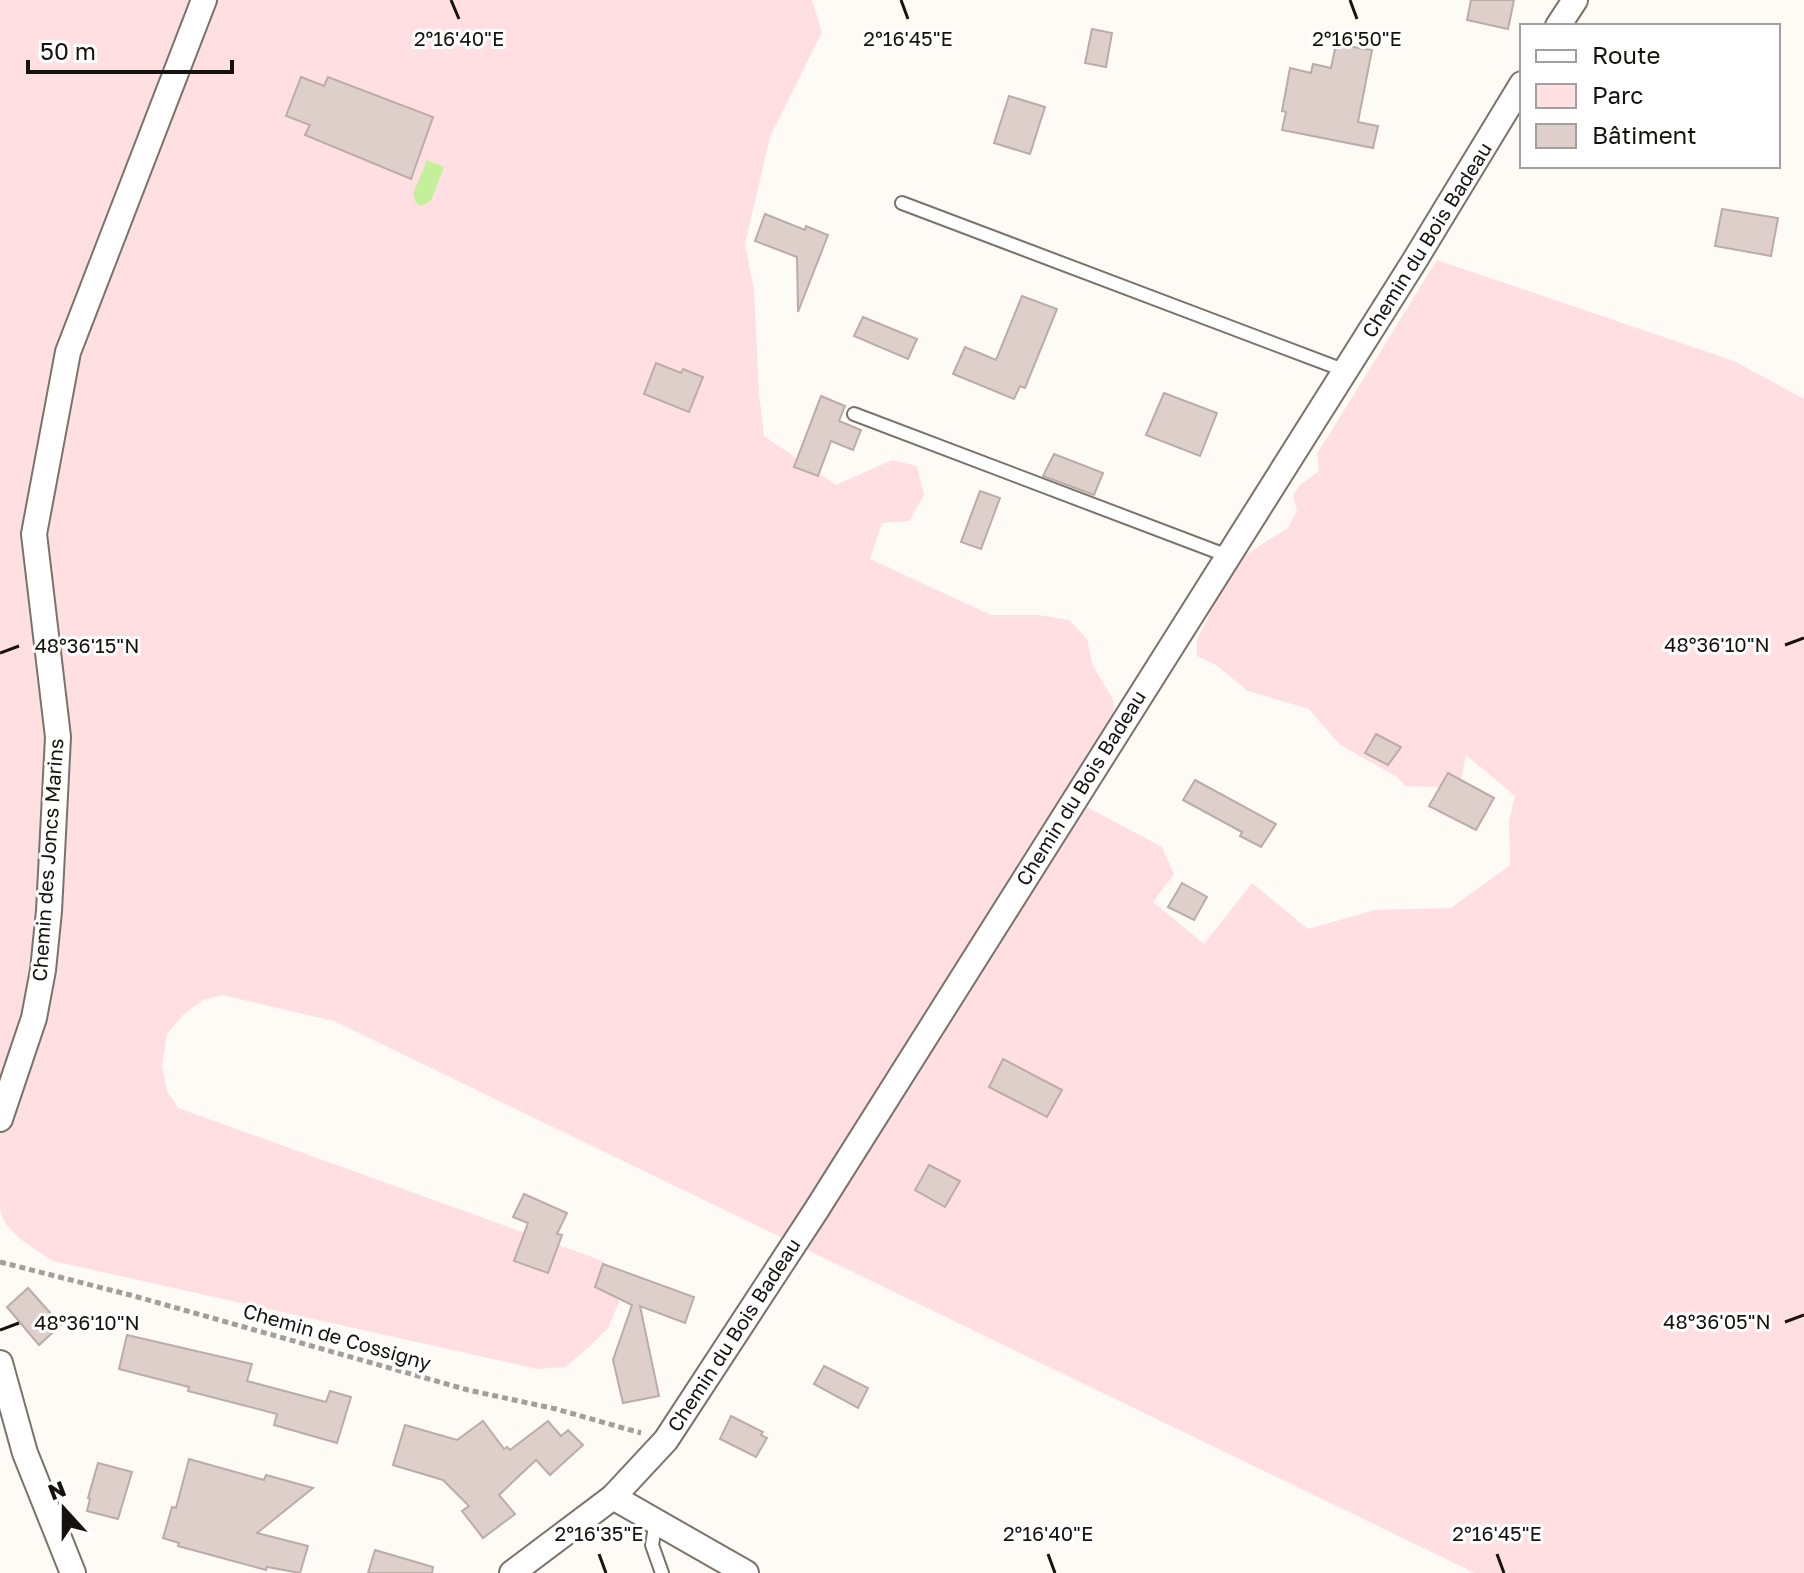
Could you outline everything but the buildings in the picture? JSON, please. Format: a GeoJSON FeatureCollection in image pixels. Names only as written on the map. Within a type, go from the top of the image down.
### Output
{"type":"FeatureCollection","features":[{"type":"Feature","properties":{"kind":"street","name":"Chemin des Joncs Marins"},"geometry":{"type":"LineString","coordinates":[[0,1119],[34,1018],[49,911],[58,737],[34,534],[68,352],[204,0]]}},
{"type":"Feature","properties":{"kind":"street"},"geometry":{"type":"LineString","coordinates":[[1559,24],[1575,0]]}},
{"type":"Feature","properties":{"kind":"street","name":"Chemin du Bois Badeau"},"geometry":{"type":"LineString","coordinates":[[621,1490],[666,1440],[817,1209],[1346,371],[1520,87]]}},
{"type":"Feature","properties":{"kind":"street"},"geometry":{"type":"LineString","coordinates":[[0,1363],[25,1453],[73,1573]]}},
{"type":"Feature","properties":{"kind":"street"},"geometry":{"type":"LineString","coordinates":[[512,1573],[621,1490],[656,1521],[746,1573]]}},
{"type":"Feature","properties":{"kind":"lane"},"geometry":{"type":"LineString","coordinates":[[902,203],[1346,371]]}},
{"type":"Feature","properties":{"kind":"lane"},"geometry":{"type":"LineString","coordinates":[[854,414],[1228,556]]}},
{"type":"Feature","properties":{"kind":"lane"},"geometry":{"type":"LineString","coordinates":[[656,1521],[652,1545],[662,1573]]}},
{"type":"Feature","properties":{"kind":"path","name":"Chemin de Cossigny"},"geometry":{"type":"LineString","coordinates":[[0,1262],[134,1296],[468,1390],[556,1409],[666,1440]]}},
{"type":"Feature","properties":{"kind":"green space"},"geometry":{"type":"Polygon","coordinates":[[[0,0],[812,0],[822,32],[770,137],[745,244],[754,291],[764,436],[836,485],[892,460],[917,466],[924,495],[909,521],[882,523],[870,559],[991,615],[1038,615],[1069,620],[1087,639],[1092,664],[1114,701],[1111,741],[1068,797],[1162,847],[1174,874],[1153,902],[1204,944],[1252,883],[1308,929],[1375,910],[1451,908],[1510,865],[1509,821],[1515,796],[1466,755],[1461,780],[1443,787],[1405,786],[1397,777],[1339,744],[1309,709],[1248,691],[1216,665],[1197,656],[1197,640],[1234,562],[1288,528],[1297,510],[1293,495],[1300,485],[1319,471],[1317,454],[1437,260],[1734,361],[1804,399],[1804,1573],[1475,1573],[334,1021],[222,995],[203,1000],[183,1015],[167,1034],[162,1066],[167,1091],[178,1108],[603,1261],[619,1302],[608,1328],[565,1367],[538,1369],[53,1261],[21,1239],[7,1225],[0,1209],[0,0]]]}},
{"type":"Feature","properties":{"kind":"shaded area"},"geometry":{"type":"Polygon","coordinates":[[[427,160],[444,167],[431,201],[421,206],[416,203],[413,194],[427,160]]]}}]}
